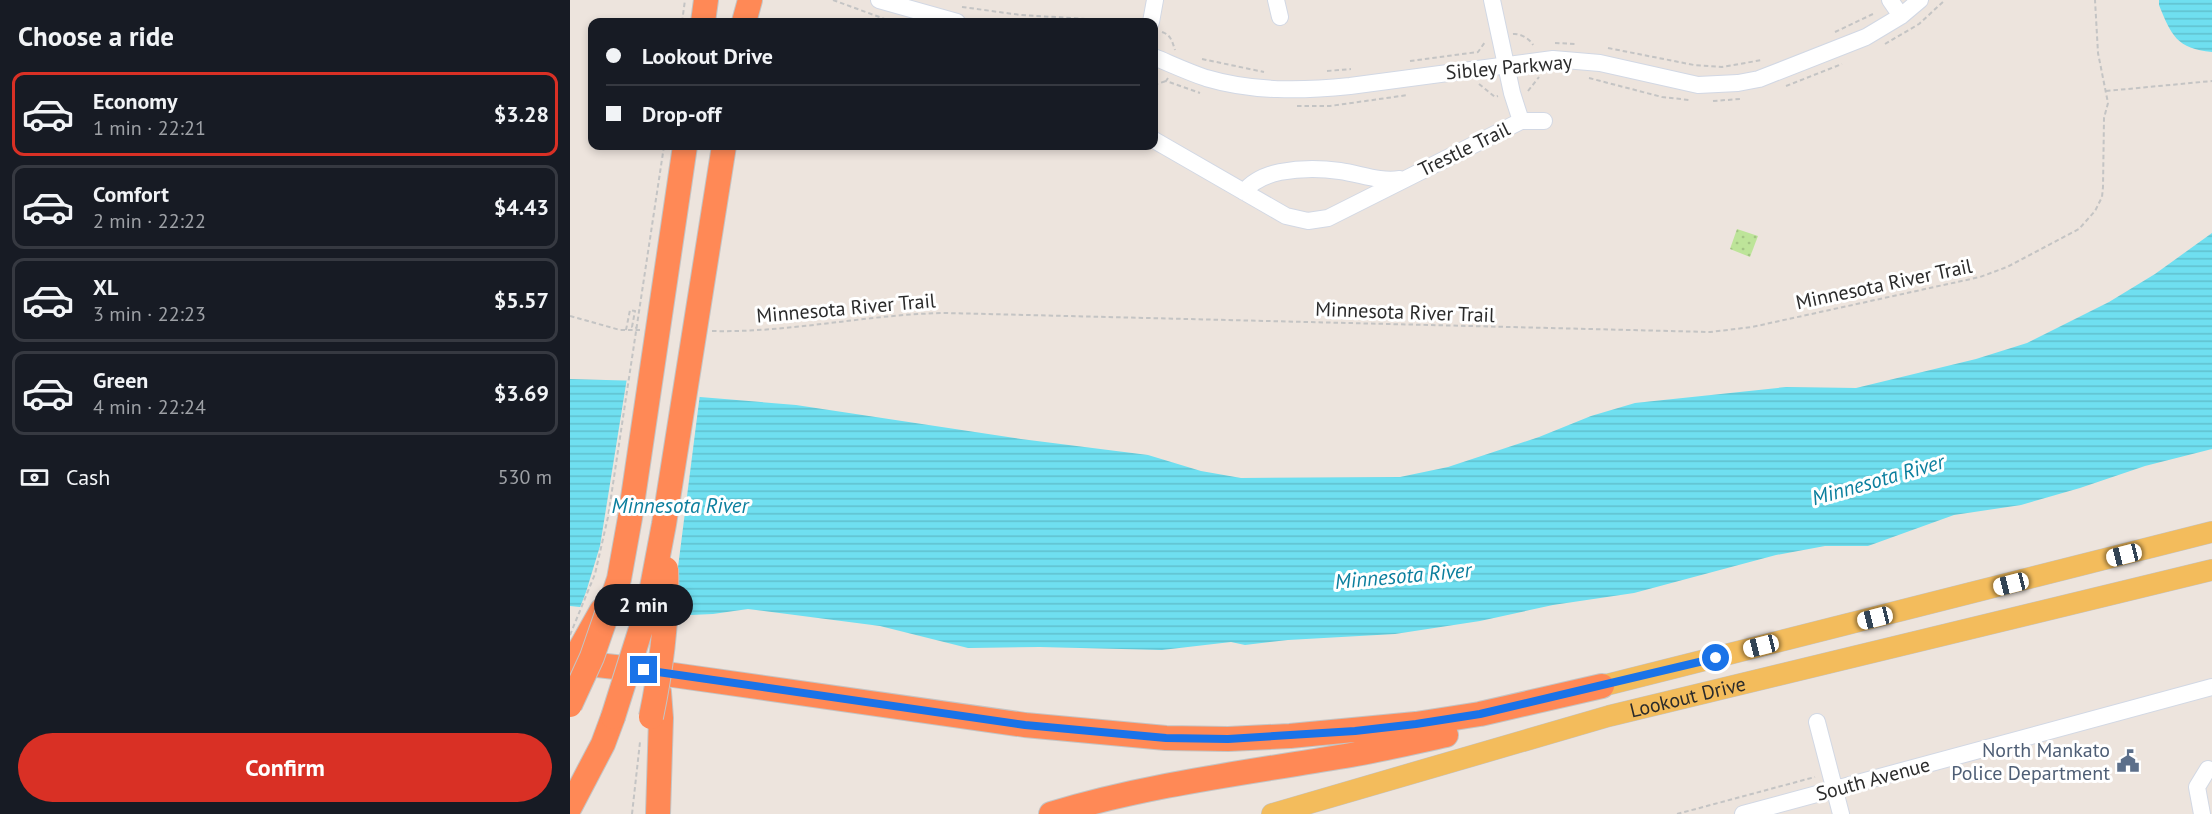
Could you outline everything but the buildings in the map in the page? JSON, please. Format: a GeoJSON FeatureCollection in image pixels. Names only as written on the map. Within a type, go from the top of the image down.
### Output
{"type":"FeatureCollection","features":[{"type":"Feature","properties":{"kind":"highway"},"geometry":{"type":"LineString","coordinates":[[704,18],[706,0]]}},
{"type":"Feature","properties":{"kind":"highway"},"geometry":{"type":"LineString","coordinates":[[743,18],[745,0]]}},
{"type":"Feature","properties":{"kind":"highway"},"geometry":{"type":"LineString","coordinates":[[744,18],[750,0]]}},
{"type":"Feature","properties":{"kind":"highway"},"geometry":{"type":"LineString","coordinates":[[570,705],[592,657],[619,579],[684,150]]}},
{"type":"Feature","properties":{"kind":"highway"},"geometry":{"type":"LineString","coordinates":[[570,807],[603,744],[649,603],[664,524],[723,150]]}},
{"type":"Feature","properties":{"kind":"highway"},"geometry":{"type":"LineString","coordinates":[[641,814],[656,718],[667,593],[664,524]]}},
{"type":"Feature","properties":{"kind":"highway"},"geometry":{"type":"LineString","coordinates":[[570,662],[580,649],[619,579]]}},
{"type":"Feature","properties":{"kind":"highway"},"geometry":{"type":"LineString","coordinates":[[570,662],[1025,725],[1166,738],[1228,739],[1290,736],[1416,724],[1480,714],[1602,686]]}},
{"type":"Feature","properties":{"kind":"highway"},"geometry":{"type":"LineString","coordinates":[[1051,814],[1161,786],[1354,754],[1487,726],[1602,686]]}},
{"type":"Feature","properties":{"kind":"highway"},"geometry":{"type":"LineString","coordinates":[[656,718],[658,814]]}},
{"type":"Feature","properties":{"kind":"main road","name":"Lookout Drive"},"geometry":{"type":"LineString","coordinates":[[1602,686],[2212,532]]}},
{"type":"Feature","properties":{"kind":"main road","name":"Lookout Drive"},"geometry":{"type":"LineString","coordinates":[[1272,814],[1609,716],[2212,571]]}},
{"type":"Feature","properties":{"kind":"street"},"geometry":{"type":"LineString","coordinates":[[879,0],[957,15]]}},
{"type":"Feature","properties":{"kind":"street"},"geometry":{"type":"LineString","coordinates":[[1152,18],[1155,0]]}},
{"type":"Feature","properties":{"kind":"street"},"geometry":{"type":"LineString","coordinates":[[1492,0],[1512,93],[1521,121],[1544,121]]}},
{"type":"Feature","properties":{"kind":"street"},"geometry":{"type":"LineString","coordinates":[[1890,0],[1901,16]]}},
{"type":"Feature","properties":{"kind":"street","name":"Sibley Parkway"},"geometry":{"type":"LineString","coordinates":[[1158,59],[1206,78],[1263,89],[1321,89],[1552,59],[1578,59],[1698,84],[1738,83],[1759,79],[1866,37],[1901,16],[1920,0]]}},
{"type":"Feature","properties":{"kind":"street","name":"Trestle Trail"},"geometry":{"type":"LineString","coordinates":[[1158,142],[1286,216],[1308,221],[1328,218],[1521,121]]}},
{"type":"Feature","properties":{"kind":"street","name":"Trestle Trail"},"geometry":{"type":"LineString","coordinates":[[1244,192],[1251,183],[1273,174],[1305,167],[1341,171],[1384,181],[1407,178]]}},
{"type":"Feature","properties":{"kind":"street","name":"South Avenue"},"geometry":{"type":"LineString","coordinates":[[1743,814],[2212,687]]}},
{"type":"Feature","properties":{"kind":"street"},"geometry":{"type":"LineString","coordinates":[[1818,722],[1840,814]]}},
{"type":"Feature","properties":{"kind":"street"},"geometry":{"type":"LineString","coordinates":[[2202,814],[2197,787],[2208,769]]}},
{"type":"Feature","properties":{"kind":"path"},"geometry":{"type":"LineString","coordinates":[[682,18],[685,0]]}},
{"type":"Feature","properties":{"kind":"path"},"geometry":{"type":"LineString","coordinates":[[833,0],[882,18]]}},
{"type":"Feature","properties":{"kind":"path","name":"Minnesota River Trail"},"geometry":{"type":"LineString","coordinates":[[707,331],[796,328],[908,314],[946,313],[1710,332],[1733,330],[1980,277],[2007,267],[2079,229],[2089,220],[2102,197],[2104,118],[2108,103],[2098,53],[2095,0]]}},
{"type":"Feature","properties":{"kind":"path"},"geometry":{"type":"LineString","coordinates":[[957,15],[1071,18]]}},
{"type":"Feature","properties":{"kind":"path"},"geometry":{"type":"LineString","coordinates":[[1158,84],[1166,81]]}},
{"type":"Feature","properties":{"kind":"path"},"geometry":{"type":"LineString","coordinates":[[2106,91],[2212,81]]}},
{"type":"Feature","properties":{"kind":"path"},"geometry":{"type":"LineString","coordinates":[[570,635],[595,574],[605,529],[663,150]]}},
{"type":"Feature","properties":{"kind":"path"},"geometry":{"type":"LineString","coordinates":[[626,330],[630,310],[634,311],[632,327],[637,328]]}},
{"type":"Feature","properties":{"kind":"path"},"geometry":{"type":"LineString","coordinates":[[570,316],[620,330],[650,330]]}},
{"type":"Feature","properties":{"kind":"green space"},"geometry":{"type":"Polygon","coordinates":[[[1737,229],[1758,236],[1750,257],[1730,249],[1737,229]]]}},
{"type":"Feature","properties":{"kind":"water"},"geometry":{"type":"Polygon","coordinates":[[[2159,0],[2212,0],[2212,52],[2191,48],[2177,39],[2167,25],[2159,0]]]}},
{"type":"Feature","properties":{"kind":"water","name":"Minnesota River"},"geometry":{"type":"Polygon","coordinates":[[[2212,233],[2212,449],[2145,466],[2021,505],[1954,515],[1868,546],[1825,546],[1776,555],[1634,593],[1553,605],[1480,621],[1395,634],[1288,640],[1245,645],[1231,642],[1162,650],[968,648],[880,626],[748,609],[713,614],[669,616],[570,606],[570,379],[642,381],[700,397],[796,405],[1021,439],[1148,455],[1201,471],[1241,478],[1400,477],[1448,467],[1539,437],[1591,416],[1635,403],[1786,387],[1856,388],[1976,359],[2027,343],[2109,302],[2155,274],[2212,233]]]}},
{"type":"Feature","properties":{"kind":"pier"},"geometry":{"type":"Polygon","coordinates":[[[627,378],[643,379],[700,394],[676,583],[669,619],[579,610],[600,546],[627,378]]]}},
{"type":"Feature","properties":{"kind":"place","name":"North Mankato Police Department"},"geometry":{"type":"Point","coordinates":[2128,761]}},
{"type":"Feature","properties":{"kind":"route"},"geometry":{"type":"LineString","coordinates":[[644,670],[1025,725],[1104,734],[1228,739],[1355,731],[1480,714],[1716,658]]}}]}
